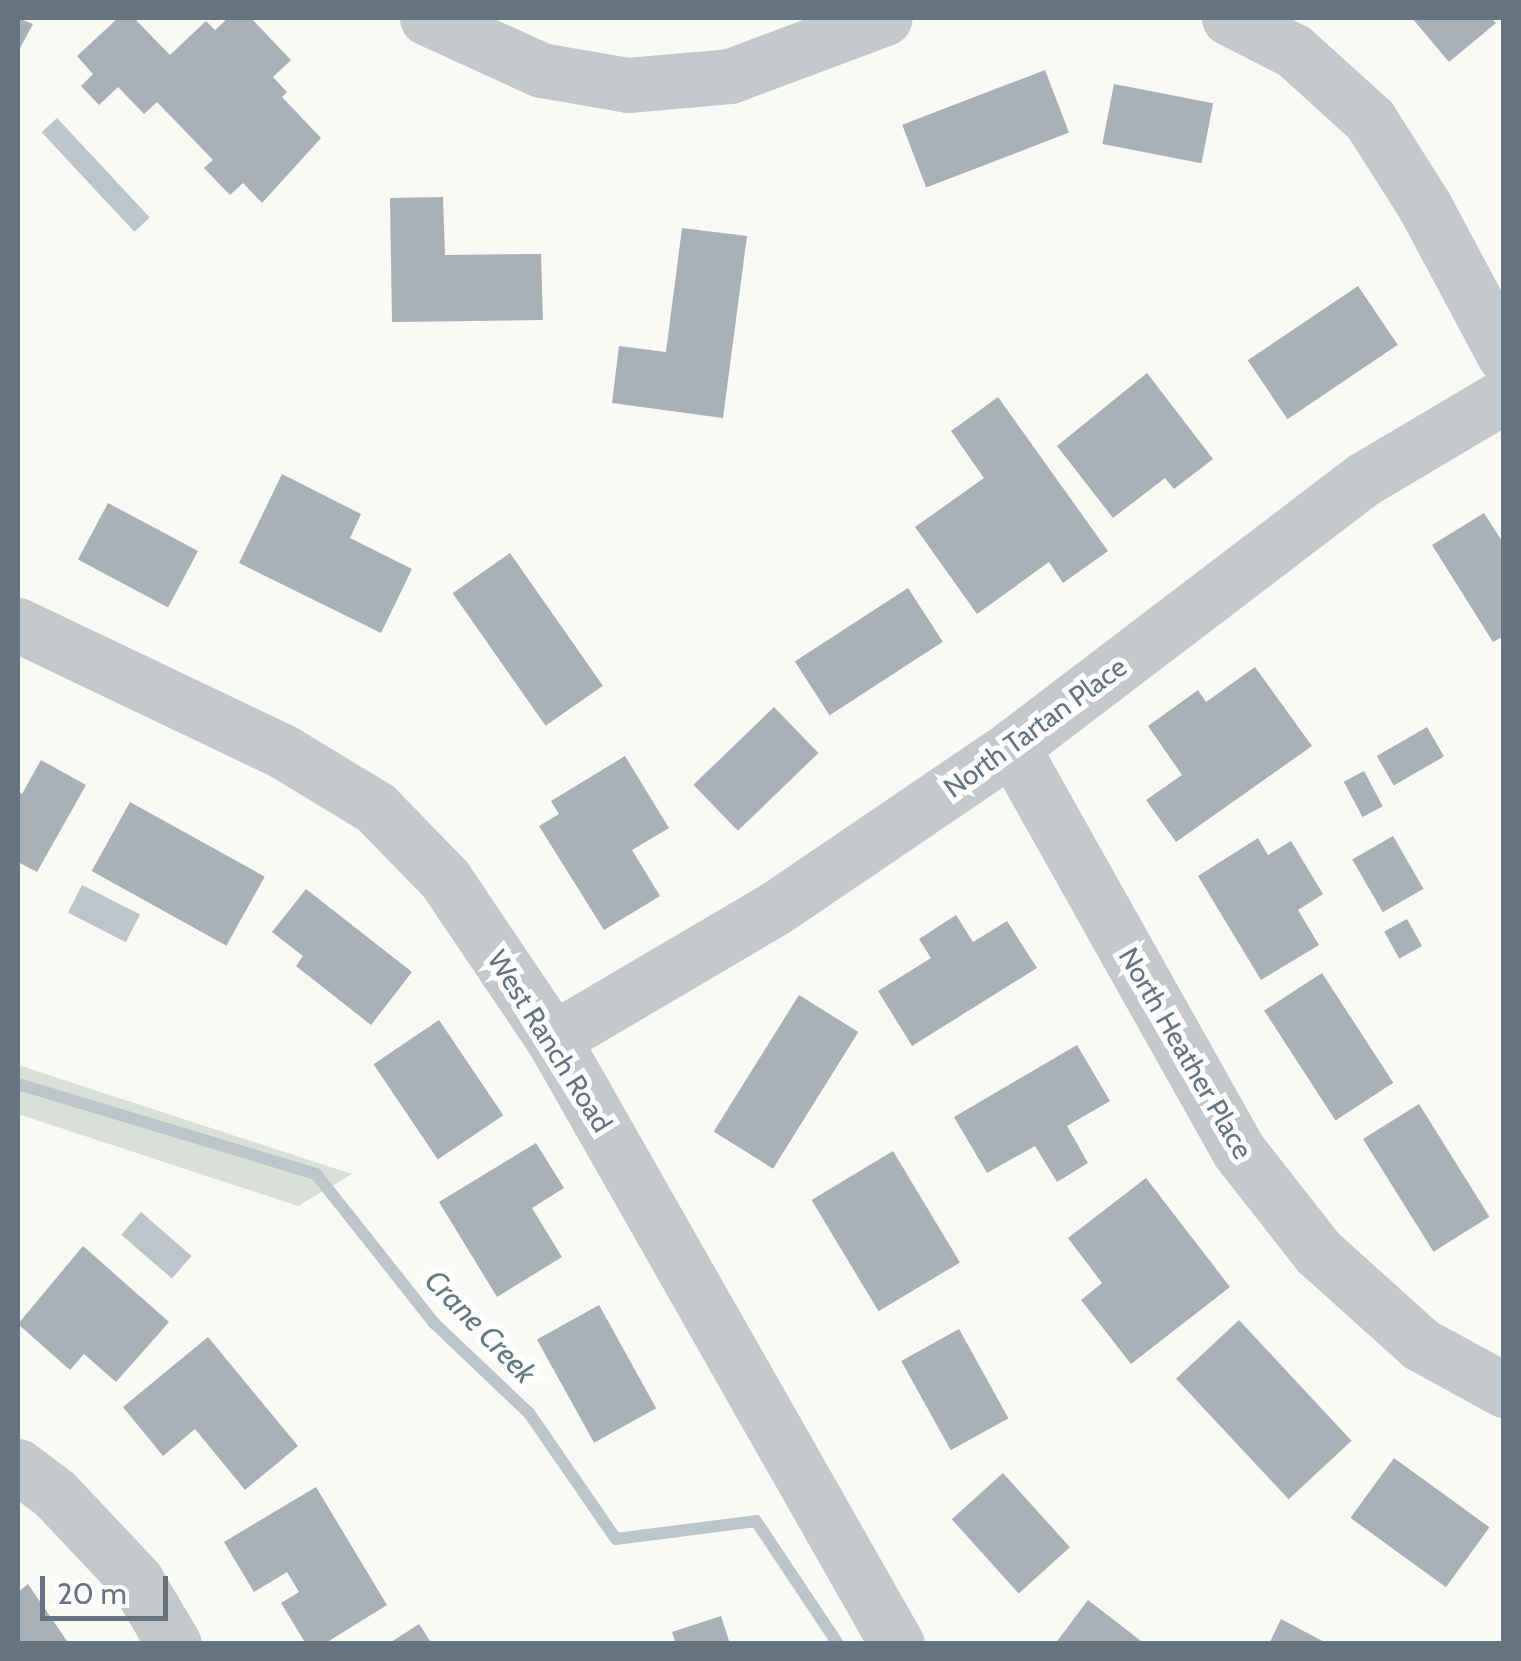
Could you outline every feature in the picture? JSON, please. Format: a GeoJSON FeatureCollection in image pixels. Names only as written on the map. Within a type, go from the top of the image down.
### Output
{"type":"FeatureCollection","features":[{"type":"Feature","properties":{"kind":"street"},"geometry":{"type":"LineString","coordinates":[[428,18],[540,70],[628,85],[730,76],[885,18]]}},
{"type":"Feature","properties":{"kind":"street"},"geometry":{"type":"LineString","coordinates":[[1228,18],[1294,51],[1370,120],[1424,206],[1504,355]]}},
{"type":"Feature","properties":{"kind":"street","name":"North Tartan Place"},"geometry":{"type":"LineString","coordinates":[[553,1039],[774,909],[1012,747],[1364,479],[1504,396]]}},
{"type":"Feature","properties":{"kind":"street","name":"West Ranch Road"},"geometry":{"type":"LineString","coordinates":[[18,625],[284,752],[376,808],[445,879],[553,1039],[897,1644]]}},
{"type":"Feature","properties":{"kind":"street","name":"North Heather Place"},"geometry":{"type":"LineString","coordinates":[[1012,747],[1250,1164],[1318,1252],[1420,1344],[1504,1390]]}},
{"type":"Feature","properties":{"kind":"street"},"geometry":{"type":"LineString","coordinates":[[18,1466],[55,1494],[136,1580],[174,1644]]}},
{"type":"Feature","properties":{"kind":"shaded area"},"geometry":{"type":"Polygon","coordinates":[[[57,118],[150,217],[134,232],[42,132],[57,118]]]}},
{"type":"Feature","properties":{"kind":"shaded area"},"geometry":{"type":"Polygon","coordinates":[[[82,885],[140,915],[126,942],[68,913],[82,885]]]}},
{"type":"Feature","properties":{"kind":"shaded area"},"geometry":{"type":"Polygon","coordinates":[[[18,1065],[352,1174],[298,1206],[18,1114],[18,1065]]]}},
{"type":"Feature","properties":{"kind":"shaded area"},"geometry":{"type":"Polygon","coordinates":[[[141,1212],[192,1256],[172,1279],[121,1235],[141,1212]]]}},
{"type":"Feature","properties":{"kind":"building"},"geometry":{"type":"Polygon","coordinates":[[[18,18],[33,24],[18,52],[18,18]]]}},
{"type":"Feature","properties":{"kind":"building"},"geometry":{"type":"Polygon","coordinates":[[[118,18],[134,18],[170,55],[206,21],[215,30],[228,18],[251,18],[291,60],[273,77],[287,92],[282,97],[321,138],[262,203],[243,183],[230,195],[204,168],[213,160],[157,102],[144,114],[118,87],[99,105],[81,86],[93,74],[77,56],[118,18]]]}},
{"type":"Feature","properties":{"kind":"building"},"geometry":{"type":"Polygon","coordinates":[[[1412,18],[1491,18],[1496,23],[1449,62],[1412,18]]]}},
{"type":"Feature","properties":{"kind":"building"},"geometry":{"type":"Polygon","coordinates":[[[1045,70],[1069,133],[926,187],[902,125],[1045,70]]]}},
{"type":"Feature","properties":{"kind":"building"},"geometry":{"type":"Polygon","coordinates":[[[1114,84],[1213,103],[1202,163],[1102,144],[1114,84]]]}},
{"type":"Feature","properties":{"kind":"building"},"geometry":{"type":"Polygon","coordinates":[[[443,197],[445,255],[541,254],[543,320],[392,322],[390,198],[443,197]]]}},
{"type":"Feature","properties":{"kind":"building"},"geometry":{"type":"Polygon","coordinates":[[[682,228],[747,236],[723,418],[612,403],[619,346],[666,352],[682,228]]]}},
{"type":"Feature","properties":{"kind":"building"},"geometry":{"type":"Polygon","coordinates":[[[1358,286],[1398,345],[1287,419],[1248,360],[1358,286]]]}},
{"type":"Feature","properties":{"kind":"building"},"geometry":{"type":"Polygon","coordinates":[[[1147,373],[1213,459],[1174,489],[1165,478],[1113,518],[1057,446],[1147,373]]]}},
{"type":"Feature","properties":{"kind":"building"},"geometry":{"type":"Polygon","coordinates":[[[998,397],[1108,551],[1063,583],[1049,562],[977,614],[915,527],[984,478],[951,431],[998,397]]]}},
{"type":"Feature","properties":{"kind":"building"},"geometry":{"type":"Polygon","coordinates":[[[282,474],[361,514],[350,538],[412,569],[381,633],[239,563],[282,474]]]}},
{"type":"Feature","properties":{"kind":"building"},"geometry":{"type":"Polygon","coordinates":[[[108,503],[198,551],[168,607],[78,560],[108,503]]]}},
{"type":"Feature","properties":{"kind":"building"},"geometry":{"type":"Polygon","coordinates":[[[1484,513],[1504,544],[1504,636],[1493,642],[1432,545],[1484,513]]]}},
{"type":"Feature","properties":{"kind":"building"},"geometry":{"type":"Polygon","coordinates":[[[510,553],[603,686],[546,726],[453,593],[510,553]]]}},
{"type":"Feature","properties":{"kind":"building"},"geometry":{"type":"Polygon","coordinates":[[[908,588],[943,642],[830,715],[795,662],[908,588]]]}},
{"type":"Feature","properties":{"kind":"building"},"geometry":{"type":"Polygon","coordinates":[[[1255,667],[1312,746],[1176,842],[1146,800],[1182,775],[1148,726],[1198,690],[1206,702],[1255,667]]]}},
{"type":"Feature","properties":{"kind":"building"},"geometry":{"type":"Polygon","coordinates":[[[774,707],[818,753],[738,831],[693,785],[774,707]]]}},
{"type":"Feature","properties":{"kind":"building"},"geometry":{"type":"Polygon","coordinates":[[[1427,727],[1444,756],[1394,785],[1377,756],[1427,727]]]}},
{"type":"Feature","properties":{"kind":"building"},"geometry":{"type":"Polygon","coordinates":[[[625,756],[669,828],[632,850],[660,896],[604,930],[539,826],[559,814],[551,801],[625,756]]]}},
{"type":"Feature","properties":{"kind":"building"},"geometry":{"type":"Polygon","coordinates":[[[41,760],[86,785],[37,872],[18,862],[18,791],[22,794],[41,760]]]}},
{"type":"Feature","properties":{"kind":"building"},"geometry":{"type":"Polygon","coordinates":[[[1364,771],[1383,806],[1362,817],[1344,782],[1364,771]]]}},
{"type":"Feature","properties":{"kind":"building"},"geometry":{"type":"Polygon","coordinates":[[[130,802],[265,877],[226,946],[92,871],[130,802]]]}},
{"type":"Feature","properties":{"kind":"building"},"geometry":{"type":"Polygon","coordinates":[[[1393,836],[1424,889],[1383,912],[1352,860],[1393,836]]]}},
{"type":"Feature","properties":{"kind":"building"},"geometry":{"type":"Polygon","coordinates":[[[1258,838],[1268,855],[1291,841],[1323,894],[1298,910],[1319,945],[1261,980],[1198,876],[1258,838]]]}},
{"type":"Feature","properties":{"kind":"building"},"geometry":{"type":"Polygon","coordinates":[[[306,889],[412,972],[371,1025],[296,966],[303,956],[272,932],[306,889]]]}},
{"type":"Feature","properties":{"kind":"building"},"geometry":{"type":"Polygon","coordinates":[[[956,915],[973,942],[1007,921],[1037,968],[912,1046],[878,991],[931,958],[919,939],[956,915]]]}},
{"type":"Feature","properties":{"kind":"building"},"geometry":{"type":"Polygon","coordinates":[[[1407,919],[1422,946],[1399,959],[1384,932],[1407,919]]]}},
{"type":"Feature","properties":{"kind":"building"},"geometry":{"type":"Polygon","coordinates":[[[1322,973],[1393,1083],[1335,1120],[1264,1011],[1322,973]]]}},
{"type":"Feature","properties":{"kind":"building"},"geometry":{"type":"Polygon","coordinates":[[[799,995],[858,1032],[773,1169],[714,1132],[799,995]]]}},
{"type":"Feature","properties":{"kind":"building"},"geometry":{"type":"Polygon","coordinates":[[[439,1020],[503,1115],[438,1160],[374,1064],[439,1020]]]}},
{"type":"Feature","properties":{"kind":"building"},"geometry":{"type":"Polygon","coordinates":[[[1077,1045],[1110,1101],[1067,1126],[1088,1163],[1057,1182],[1035,1146],[987,1173],[954,1117],[1077,1045]]]}},
{"type":"Feature","properties":{"kind":"building"},"geometry":{"type":"Polygon","coordinates":[[[1419,1104],[1489,1217],[1434,1252],[1363,1139],[1419,1104]]]}},
{"type":"Feature","properties":{"kind":"building"},"geometry":{"type":"Polygon","coordinates":[[[536,1143],[564,1188],[532,1208],[562,1257],[497,1297],[439,1202],[536,1143]]]}},
{"type":"Feature","properties":{"kind":"building"},"geometry":{"type":"Polygon","coordinates":[[[893,1151],[960,1262],[879,1311],[812,1200],[893,1151]]]}},
{"type":"Feature","properties":{"kind":"building"},"geometry":{"type":"Polygon","coordinates":[[[1146,1178],[1230,1287],[1131,1364],[1081,1300],[1102,1283],[1068,1238],[1146,1178]]]}},
{"type":"Feature","properties":{"kind":"building"},"geometry":{"type":"Polygon","coordinates":[[[83,1246],[169,1322],[116,1382],[84,1354],[70,1370],[18,1324],[83,1246]]]}},
{"type":"Feature","properties":{"kind":"building"},"geometry":{"type":"Polygon","coordinates":[[[599,1305],[656,1408],[594,1443],[537,1339],[599,1305]]]}},
{"type":"Feature","properties":{"kind":"building"},"geometry":{"type":"Polygon","coordinates":[[[1239,1320],[1352,1441],[1289,1499],[1176,1379],[1239,1320]]]}},
{"type":"Feature","properties":{"kind":"building"},"geometry":{"type":"Polygon","coordinates":[[[959,1329],[1008,1418],[951,1450],[901,1361],[959,1329]]]}},
{"type":"Feature","properties":{"kind":"building"},"geometry":{"type":"Polygon","coordinates":[[[208,1337],[298,1446],[245,1490],[195,1429],[163,1456],[123,1407],[208,1337]]]}},
{"type":"Feature","properties":{"kind":"building"},"geometry":{"type":"Polygon","coordinates":[[[1394,1458],[1489,1527],[1446,1587],[1351,1518],[1394,1458]]]}},
{"type":"Feature","properties":{"kind":"building"},"geometry":{"type":"Polygon","coordinates":[[[1003,1473],[1070,1547],[1019,1593],[952,1519],[1003,1473]]]}},
{"type":"Feature","properties":{"kind":"building"},"geometry":{"type":"Polygon","coordinates":[[[316,1487],[387,1605],[324,1644],[306,1644],[281,1603],[299,1592],[287,1572],[254,1592],[224,1542],[316,1487]]]}},
{"type":"Feature","properties":{"kind":"building"},"geometry":{"type":"Polygon","coordinates":[[[28,1584],[69,1644],[18,1644],[18,1592],[28,1584]]]}},
{"type":"Feature","properties":{"kind":"building"},"geometry":{"type":"Polygon","coordinates":[[[1088,1600],[1145,1644],[1055,1644],[1088,1600]]]}},
{"type":"Feature","properties":{"kind":"building"},"geometry":{"type":"Polygon","coordinates":[[[721,1616],[730,1644],[676,1644],[672,1632],[721,1616]]]}},
{"type":"Feature","properties":{"kind":"building"},"geometry":{"type":"Polygon","coordinates":[[[1281,1619],[1328,1644],[1269,1644],[1281,1619]]]}},
{"type":"Feature","properties":{"kind":"building"},"geometry":{"type":"Polygon","coordinates":[[[419,1624],[432,1644],[388,1644],[419,1624]]]}},
{"type":"Feature","properties":{"kind":"waterway","name":"Crane Creek"},"geometry":{"type":"LineString","coordinates":[[18,1084],[316,1174],[434,1323],[529,1413],[616,1539],[756,1521],[838,1644]]}}]}
